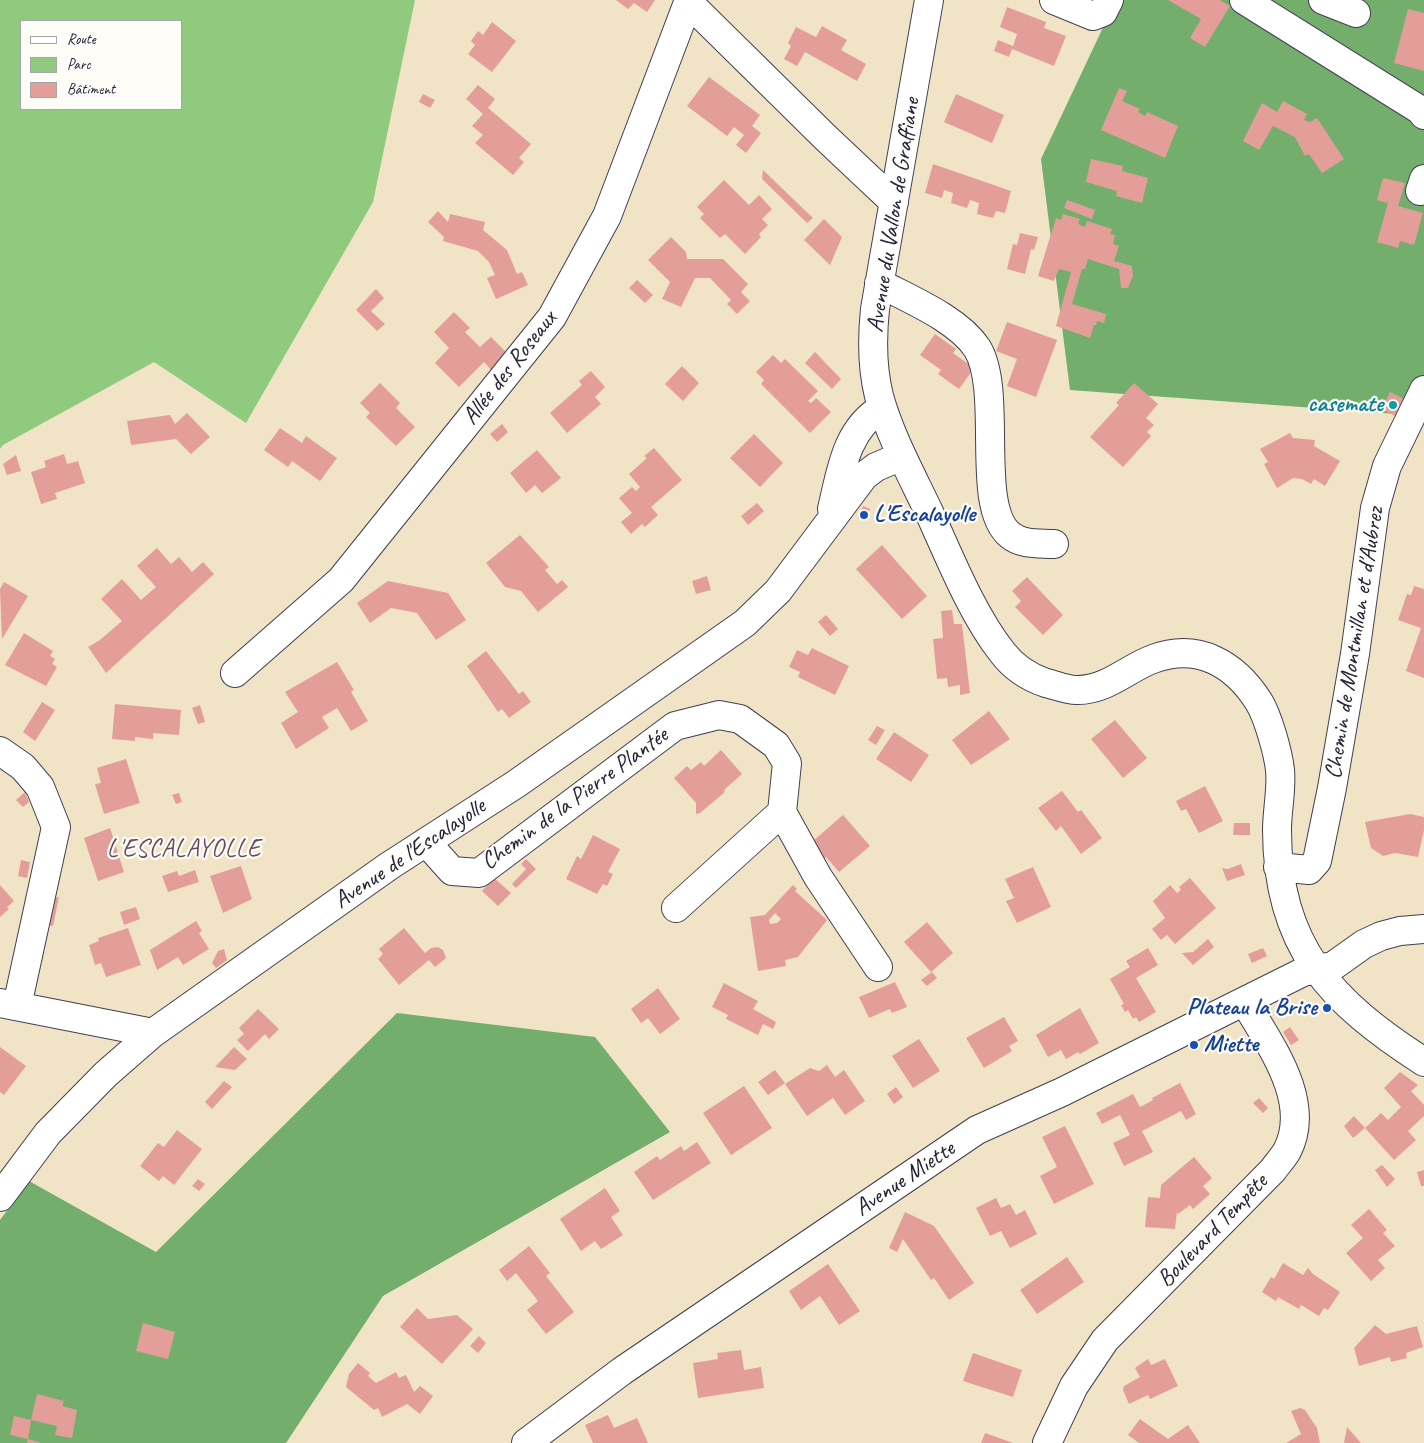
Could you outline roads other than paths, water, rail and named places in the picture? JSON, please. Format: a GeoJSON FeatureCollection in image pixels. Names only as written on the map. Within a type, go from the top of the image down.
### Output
{"type":"FeatureCollection","features":[{"type":"Feature","properties":{"kind":"street","name":"Avenue du Vallon de Graffiane"},"geometry":{"type":"LineString","coordinates":[[929,0],[879,283],[873,334],[876,380],[882,408],[902,456],[977,611],[1002,652],[1022,673],[1045,682],[1077,690],[1106,684],[1153,659],[1180,652],[1206,655],[1236,672],[1260,704],[1280,770],[1277,828],[1278,867],[1289,915],[1316,969],[1337,996],[1356,1014],[1424,1062]]}},
{"type":"Feature","properties":{"kind":"street"},"geometry":{"type":"LineString","coordinates":[[1054,0],[1092,16],[1103,12],[1109,0]]}},
{"type":"Feature","properties":{"kind":"street"},"geometry":{"type":"LineString","coordinates":[[1244,0],[1420,110],[1424,116]]}},
{"type":"Feature","properties":{"kind":"street"},"geometry":{"type":"LineString","coordinates":[[1324,0],[1356,13]]}},
{"type":"Feature","properties":{"kind":"street"},"geometry":{"type":"LineString","coordinates":[[689,1],[826,138],[894,202]]}},
{"type":"Feature","properties":{"kind":"street","name":"Allée des Roseaux"},"geometry":{"type":"LineString","coordinates":[[235,673],[341,580],[552,317],[607,216],[689,1]]}},
{"type":"Feature","properties":{"kind":"street"},"geometry":{"type":"LineString","coordinates":[[879,283],[947,320],[977,348],[986,373],[994,497],[998,521],[1010,535],[1022,542],[1054,544]]}},
{"type":"Feature","properties":{"kind":"street","name":"Chemin de Montmillan et d'Aubrez"},"geometry":{"type":"LineString","coordinates":[[1278,867],[1309,870],[1316,861],[1332,788],[1354,662],[1368,547],[1378,493],[1387,466],[1424,390]]}},
{"type":"Feature","properties":{"kind":"street","name":"Avenue de l'Escalayolle"},"geometry":{"type":"LineString","coordinates":[[829,523],[852,438],[870,415],[882,408]]}},
{"type":"Feature","properties":{"kind":"street","name":"Avenue de l'Escalayolle"},"geometry":{"type":"LineString","coordinates":[[0,1197],[48,1133],[106,1074],[153,1033],[426,842],[516,784],[744,623],[778,591],[864,476],[876,467],[902,456]]}},
{"type":"Feature","properties":{"kind":"street","name":"Chemin de la Pierre Plantée"},"geometry":{"type":"LineString","coordinates":[[426,842],[452,871],[479,873],[675,726],[719,715],[740,718],[776,745],[787,763],[782,812]]}},
{"type":"Feature","properties":{"kind":"street"},"geometry":{"type":"LineString","coordinates":[[0,751],[23,768],[40,788],[56,828],[8,1004],[153,1033]]}},
{"type":"Feature","properties":{"kind":"street"},"geometry":{"type":"LineString","coordinates":[[676,908],[782,812],[818,877],[878,967]]}},
{"type":"Feature","properties":{"kind":"street","name":"Avenue Miette"},"geometry":{"type":"LineString","coordinates":[[526,1443],[622,1371],[977,1130],[1062,1092],[1303,972],[1333,966],[1364,944],[1381,936],[1400,931],[1424,929]]}},
{"type":"Feature","properties":{"kind":"street","name":"Boulevard Tempête"},"geometry":{"type":"LineString","coordinates":[[1047,1443],[1074,1386],[1105,1340],[1273,1170],[1287,1151],[1294,1128],[1294,1107],[1288,1082],[1245,1002]]}},
{"type":"Feature","properties":{"kind":"place","name":"casemate"},"geometry":{"type":"Point","coordinates":[1393,405]}},
{"type":"Feature","properties":{"kind":"place","name":"L'Escalayolle"},"geometry":{"type":"Point","coordinates":[864,515]}},
{"type":"Feature","properties":{"kind":"place","name":"Plateau la Brise"},"geometry":{"type":"Point","coordinates":[1327,1008]}},
{"type":"Feature","properties":{"kind":"place","name":"Miette"},"geometry":{"type":"Point","coordinates":[1194,1045]}},
{"type":"Feature","properties":{"kind":"district","name":"L'ESCALAYOLLE"},"geometry":{"type":"Point","coordinates":[184,849]}}]}
